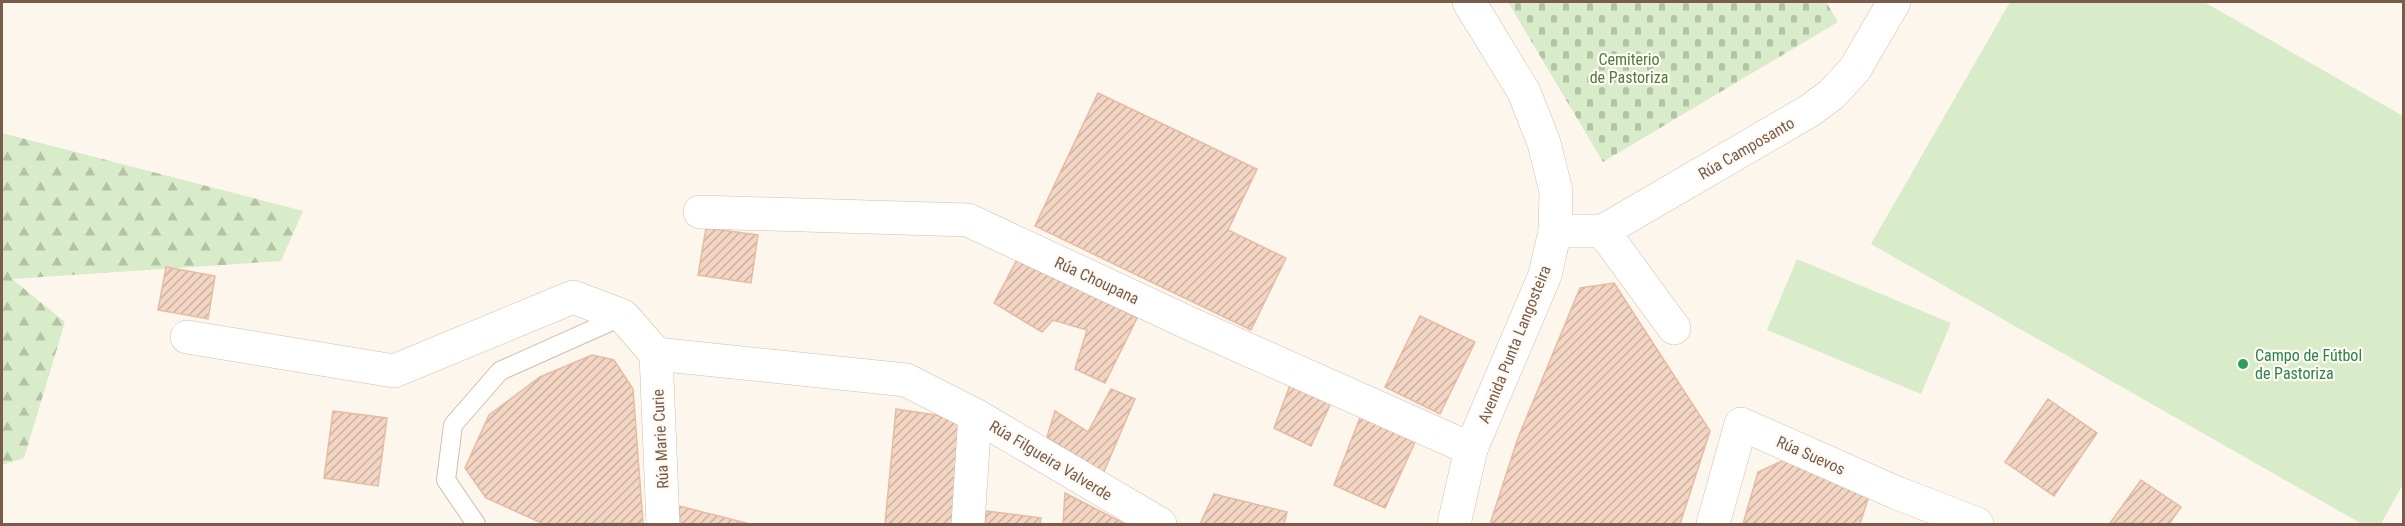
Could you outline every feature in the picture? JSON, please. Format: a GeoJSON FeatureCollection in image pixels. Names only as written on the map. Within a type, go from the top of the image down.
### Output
{"type":"FeatureCollection","features":[{"type":"Feature","properties":{"kind":"street","name":"Avenida Punta Langosteira"},"geometry":{"type":"LineString","coordinates":[[1454,525],[1471,449],[1545,275],[1555,231],[1557,191],[1544,143],[1524,92],[1469,2]]}},
{"type":"Feature","properties":{"kind":"street","name":"Rúa Camposanto"},"geometry":{"type":"LineString","coordinates":[[1603,231],[1809,111],[1832,94],[1855,69],[1894,2]]}},
{"type":"Feature","properties":{"kind":"street","name":"Rúa Choupana"},"geometry":{"type":"LineString","coordinates":[[700,212],[968,220],[1195,326],[1471,449]]}},
{"type":"Feature","properties":{"kind":"street"},"geometry":{"type":"LineString","coordinates":[[1555,231],[1603,231],[1674,328]]}},
{"type":"Feature","properties":{"kind":"street"},"geometry":{"type":"LineString","coordinates":[[187,337],[394,372],[573,297],[623,316],[656,354],[906,380],[975,415]]}},
{"type":"Feature","properties":{"kind":"street","name":"Rúa Marie Curie"},"geometry":{"type":"LineString","coordinates":[[656,354],[663,525]]}},
{"type":"Feature","properties":{"kind":"street","name":"Rúa Filgueira Valverde"},"geometry":{"type":"LineString","coordinates":[[968,525],[975,415],[1160,525]]}},
{"type":"Feature","properties":{"kind":"street","name":"Rúa Suevos"},"geometry":{"type":"LineString","coordinates":[[1713,525],[1741,423],[1897,493],[1977,525]]}},
{"type":"Feature","properties":{"kind":"lane"},"geometry":{"type":"LineString","coordinates":[[476,525],[446,480],[453,425],[500,371],[623,316]]}},
{"type":"Feature","properties":{"kind":"green space","name":"Cemiterio de Pastoriza"},"geometry":{"type":"Polygon","coordinates":[[[1508,2],[1826,2],[1838,22],[1603,162],[1508,2]]]}},
{"type":"Feature","properties":{"kind":"green space","name":"Campo de Fútbol de Pastoriza"},"geometry":{"type":"Polygon","coordinates":[[[2010,2],[2204,2],[2403,116],[2403,484],[2381,524],[2362,524],[1871,244],[2010,2]]]}},
{"type":"Feature","properties":{"kind":"green space"},"geometry":{"type":"Polygon","coordinates":[[[2,133],[303,211],[281,261],[12,279],[65,322],[24,458],[2,465],[2,133]]]}},
{"type":"Feature","properties":{"kind":"green space"},"geometry":{"type":"Polygon","coordinates":[[[1797,259],[1951,323],[1921,394],[1767,330],[1797,259]]]}},
{"type":"Feature","properties":{"kind":"building"},"geometry":{"type":"Polygon","coordinates":[[[1098,93],[1257,169],[1228,230],[1286,258],[1251,330],[1035,226],[1098,93]]]}},
{"type":"Feature","properties":{"kind":"building"},"geometry":{"type":"Polygon","coordinates":[[[706,228],[758,235],[751,283],[698,275],[706,228]]]}},
{"type":"Feature","properties":{"kind":"building"},"geometry":{"type":"Polygon","coordinates":[[[1019,256],[1137,318],[1105,383],[1075,369],[1087,330],[1053,320],[1042,332],[994,303],[1019,256]]]}},
{"type":"Feature","properties":{"kind":"building"},"geometry":{"type":"Polygon","coordinates":[[[166,267],[215,276],[208,319],[158,310],[166,267]]]}},
{"type":"Feature","properties":{"kind":"building"},"geometry":{"type":"Polygon","coordinates":[[[1614,283],[1710,431],[1680,524],[1490,524],[1518,438],[1580,288],[1614,283]]]}},
{"type":"Feature","properties":{"kind":"building"},"geometry":{"type":"Polygon","coordinates":[[[1420,316],[1475,342],[1440,414],[1385,387],[1420,316]]]}},
{"type":"Feature","properties":{"kind":"building"},"geometry":{"type":"Polygon","coordinates":[[[592,355],[614,360],[633,389],[643,523],[544,524],[486,498],[465,468],[489,415],[540,377],[592,355]]]}},
{"type":"Feature","properties":{"kind":"building"},"geometry":{"type":"Polygon","coordinates":[[[1290,385],[1331,403],[1311,446],[1274,428],[1290,385]]]}},
{"type":"Feature","properties":{"kind":"building"},"geometry":{"type":"Polygon","coordinates":[[[1111,389],[1135,399],[1103,474],[1047,437],[1055,411],[1088,432],[1111,389]]]}},
{"type":"Feature","properties":{"kind":"building"},"geometry":{"type":"Polygon","coordinates":[[[2048,399],[2097,433],[2054,496],[2005,462],[2048,399]]]}},
{"type":"Feature","properties":{"kind":"building"},"geometry":{"type":"Polygon","coordinates":[[[896,409],[961,419],[954,524],[885,524],[896,409]]]}},
{"type":"Feature","properties":{"kind":"building"},"geometry":{"type":"Polygon","coordinates":[[[333,411],[387,418],[378,486],[324,478],[333,411]]]}},
{"type":"Feature","properties":{"kind":"building"},"geometry":{"type":"Polygon","coordinates":[[[1361,415],[1415,442],[1385,508],[1334,485],[1361,415]]]}},
{"type":"Feature","properties":{"kind":"building"},"geometry":{"type":"Polygon","coordinates":[[[1793,456],[1871,489],[1860,524],[1743,524],[1758,472],[1793,456]]]}},
{"type":"Feature","properties":{"kind":"building"},"geometry":{"type":"Polygon","coordinates":[[[2141,480],[2181,507],[2169,524],[2110,523],[2141,480]]]}},
{"type":"Feature","properties":{"kind":"building"},"geometry":{"type":"Polygon","coordinates":[[[1065,493],[1125,524],[1063,524],[1065,493]]]}},
{"type":"Feature","properties":{"kind":"building"},"geometry":{"type":"Polygon","coordinates":[[[1214,494],[1287,512],[1284,524],[1200,524],[1214,494]]]}},
{"type":"Feature","properties":{"kind":"building"},"geometry":{"type":"Polygon","coordinates":[[[679,506],[750,524],[680,524],[679,506]]]}},
{"type":"Feature","properties":{"kind":"building"},"geometry":{"type":"Polygon","coordinates":[[[986,511],[1041,518],[1040,524],[985,524],[986,511]]]}},
{"type":"Feature","properties":{"kind":"place","name":"Campo de Fútbol de Pastoriza"},"geometry":{"type":"Point","coordinates":[2243,364]}}]}
